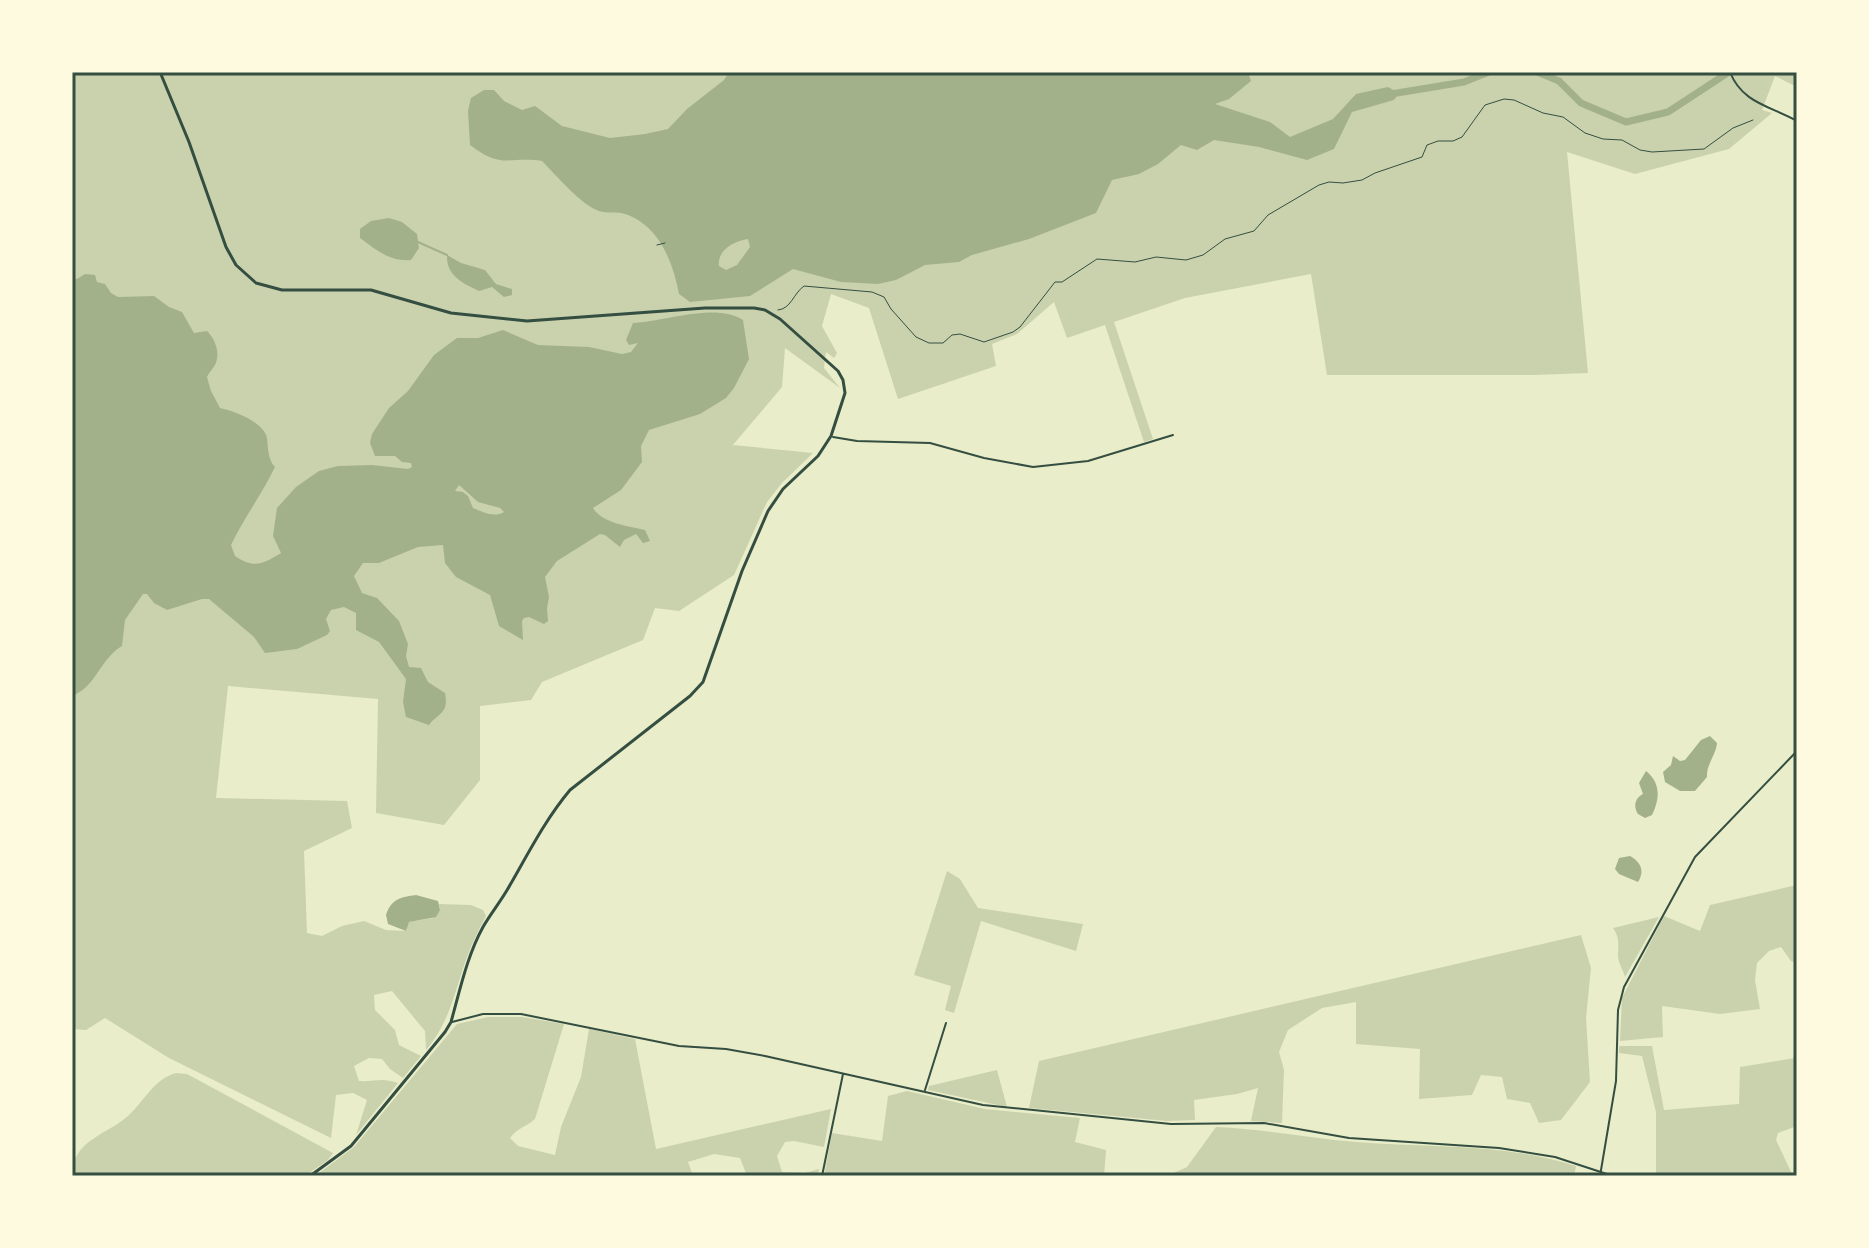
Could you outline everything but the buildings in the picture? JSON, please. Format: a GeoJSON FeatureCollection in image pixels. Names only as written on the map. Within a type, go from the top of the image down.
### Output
{"type":"FeatureCollection","features":[{"type":"Feature","properties":{"kind":"street"},"geometry":{"type":"LineString","coordinates":[[160,72],[189,142],[226,247],[236,265],[256,283],[282,290],[371,290],[451,313],[527,321],[677,309],[749,307],[773,314],[827,359],[843,380],[845,393],[831,436],[818,456],[783,489],[768,511],[742,571],[703,682],[685,701],[570,790],[544,822],[510,885],[483,926],[451,1022],[351,1146],[310,1176]]}},
{"type":"Feature","properties":{"kind":"street"},"geometry":{"type":"LineString","coordinates":[[1730,72],[1734,82],[1750,100],[1797,121]]}},
{"type":"Feature","properties":{"kind":"street"},"geometry":{"type":"LineString","coordinates":[[831,436],[857,441],[930,443],[1033,467],[1088,461],[1173,435]]}},
{"type":"Feature","properties":{"kind":"street"},"geometry":{"type":"LineString","coordinates":[[1601,1174],[1616,1081],[1618,1010],[1624,987],[1695,857],[1797,751]]}},
{"type":"Feature","properties":{"kind":"street"},"geometry":{"type":"LineString","coordinates":[[451,1022],[483,1014],[521,1014],[679,1046],[726,1049],[1016,1110],[1171,1124],[1264,1123],[1349,1138],[1499,1148],[1555,1157],[1613,1176]]}},
{"type":"Feature","properties":{"kind":"street"},"geometry":{"type":"LineString","coordinates":[[925,1091],[946,1023]]}},
{"type":"Feature","properties":{"kind":"street"},"geometry":{"type":"LineString","coordinates":[[822,1176],[843,1073]]}},
{"type":"Feature","properties":{"kind":"lane"},"geometry":{"type":"LineString","coordinates":[[657,245],[665,243]]}},
{"type":"Feature","properties":{"kind":"path"},"geometry":{"type":"LineString","coordinates":[[773,314],[789,305],[804,286],[872,292],[884,297],[916,337],[929,343],[943,343],[952,335],[960,334],[990,341],[1020,327],[1055,282],[1062,282],[1097,259],[1135,262],[1156,257],[1186,260],[1203,255],[1225,239],[1254,231],[1268,215],[1319,185],[1362,180],[1422,157],[1431,142],[1453,141],[1462,137],[1485,105],[1497,99],[1514,100],[1528,108],[1563,117],[1585,133],[1603,139],[1622,140],[1640,150],[1652,152],[1704,149],[1733,128],[1753,120]]}},
{"type":"Feature","properties":{"kind":"shaded area"},"geometry":{"type":"Polygon","coordinates":[[[72,72],[1797,72],[1797,87],[1775,76],[1762,110],[1772,113],[1729,149],[1635,174],[1567,152],[1588,373],[1327,375],[1311,274],[1185,298],[1114,322],[1153,439],[1144,442],[1105,325],[1067,338],[1054,302],[1017,334],[992,344],[996,366],[898,399],[869,308],[831,294],[822,326],[837,353],[834,358],[826,352],[824,368],[840,388],[785,348],[782,387],[733,445],[813,453],[767,502],[734,575],[679,611],[655,608],[643,640],[542,682],[531,700],[480,706],[480,780],[444,825],[376,813],[378,699],[228,686],[216,798],[347,801],[352,828],[304,851],[307,933],[322,936],[342,926],[364,921],[386,930],[406,931],[408,922],[432,918],[440,910],[439,904],[471,905],[483,910],[486,916],[469,952],[446,1017],[426,1050],[425,1031],[392,991],[374,995],[375,1010],[395,1030],[399,1045],[421,1056],[403,1078],[382,1059],[369,1058],[354,1066],[359,1081],[398,1083],[356,1135],[367,1100],[353,1093],[336,1095],[331,1138],[169,1058],[105,1018],[86,1030],[72,1029],[72,72]]]}},
{"type":"Feature","properties":{"kind":"shaded area"},"geometry":{"type":"Polygon","coordinates":[[[729,72],[1248,72],[1251,81],[1229,99],[1215,104],[1270,122],[1290,137],[1333,119],[1356,94],[1388,87],[1399,93],[1394,100],[1352,112],[1334,149],[1307,160],[1259,147],[1214,140],[1197,150],[1181,145],[1158,164],[1139,174],[1112,180],[1096,213],[959,262],[925,265],[896,280],[878,284],[841,282],[793,269],[750,296],[690,302],[679,294],[662,246],[637,219],[592,208],[542,161],[498,160],[470,145],[468,111],[471,98],[484,90],[494,90],[504,101],[522,110],[535,106],[562,126],[610,138],[668,129],[687,109],[724,80],[729,72]],[[748,239],[732,244],[721,255],[719,266],[726,270],[737,265],[750,247],[748,239]]]}},
{"type":"Feature","properties":{"kind":"shaded area"},"geometry":{"type":"Polygon","coordinates":[[[389,218],[402,222],[417,234],[419,248],[411,260],[390,257],[360,238],[360,229],[371,221],[389,218]]]}},
{"type":"Feature","properties":{"kind":"shaded area"},"geometry":{"type":"Polygon","coordinates":[[[447,255],[485,270],[496,284],[512,289],[512,295],[504,297],[492,287],[479,291],[467,285],[452,273],[447,255]]]}},
{"type":"Feature","properties":{"kind":"shaded area"},"geometry":{"type":"Polygon","coordinates":[[[85,274],[95,275],[97,282],[105,284],[118,297],[154,296],[182,312],[194,333],[207,331],[212,338],[217,356],[207,377],[211,391],[220,408],[255,422],[265,432],[275,467],[231,545],[235,556],[253,564],[281,553],[273,536],[277,508],[296,487],[319,471],[338,466],[412,467],[411,463],[402,462],[395,456],[375,456],[370,443],[372,434],[389,408],[408,391],[434,355],[457,338],[478,338],[503,330],[538,345],[589,347],[622,354],[631,352],[638,343],[629,345],[626,340],[633,323],[689,314],[719,313],[743,320],[749,359],[726,398],[700,414],[649,430],[641,446],[642,462],[621,490],[593,508],[609,520],[645,530],[650,541],[643,543],[636,534],[624,540],[620,547],[600,534],[557,561],[545,577],[549,597],[548,621],[544,624],[524,618],[523,640],[499,626],[490,595],[456,577],[445,563],[443,545],[418,547],[379,563],[363,563],[354,576],[362,593],[377,598],[399,621],[408,644],[406,656],[409,667],[421,668],[428,682],[445,693],[444,709],[429,725],[406,717],[403,702],[406,679],[379,642],[356,630],[356,613],[344,607],[331,610],[326,619],[330,631],[327,635],[297,649],[265,653],[254,637],[209,599],[167,610],[143,594],[125,620],[122,646],[108,658],[87,686],[72,696],[72,278],[77,279],[85,274]],[[459,485],[455,491],[468,496],[473,508],[492,514],[504,512],[500,508],[478,502],[459,485]]]}},
{"type":"Feature","properties":{"kind":"shaded area"},"geometry":{"type":"Polygon","coordinates":[[[1710,736],[1717,743],[1716,747],[1707,777],[1695,791],[1680,791],[1665,782],[1663,772],[1671,765],[1673,756],[1680,761],[1685,760],[1701,740],[1710,736]]]}},
{"type":"Feature","properties":{"kind":"shaded area"},"geometry":{"type":"Polygon","coordinates":[[[1646,771],[1657,786],[1658,797],[1652,815],[1645,818],[1638,814],[1635,805],[1643,794],[1639,783],[1646,771]]]}},
{"type":"Feature","properties":{"kind":"shaded area"},"geometry":{"type":"Polygon","coordinates":[[[1630,856],[1641,867],[1638,882],[1615,869],[1619,858],[1630,856]]]}},
{"type":"Feature","properties":{"kind":"shaded area"},"geometry":{"type":"Polygon","coordinates":[[[947,871],[960,879],[978,908],[1083,924],[1076,951],[981,921],[954,1013],[945,1010],[951,986],[914,975],[947,871]]]}},
{"type":"Feature","properties":{"kind":"shaded area"},"geometry":{"type":"Polygon","coordinates":[[[1797,885],[1797,963],[1791,961],[1781,947],[1769,951],[1757,963],[1755,980],[1760,1009],[1720,1014],[1662,1006],[1663,1037],[1620,1041],[1622,998],[1664,916],[1700,931],[1710,905],[1797,885]]]}},
{"type":"Feature","properties":{"kind":"shaded area"},"geometry":{"type":"Polygon","coordinates":[[[416,895],[438,901],[440,910],[436,917],[409,922],[406,931],[388,924],[386,915],[394,902],[416,895]]]}},
{"type":"Feature","properties":{"kind":"shaded area"},"geometry":{"type":"Polygon","coordinates":[[[1659,917],[1625,977],[1619,961],[1618,938],[1613,928],[1659,917]]]}},
{"type":"Feature","properties":{"kind":"shaded area"},"geometry":{"type":"Polygon","coordinates":[[[1581,935],[1591,968],[1586,1018],[1590,1082],[1561,1120],[1539,1123],[1530,1103],[1507,1099],[1502,1077],[1481,1075],[1472,1095],[1419,1099],[1420,1049],[1356,1044],[1356,1002],[1322,1008],[1288,1030],[1279,1052],[1284,1070],[1282,1123],[1251,1121],[1258,1088],[1194,1100],[1195,1120],[1167,1121],[1029,1108],[1039,1061],[1581,935]]]}},
{"type":"Feature","properties":{"kind":"shaded area"},"geometry":{"type":"Polygon","coordinates":[[[488,1017],[522,1017],[564,1024],[535,1119],[510,1138],[518,1146],[555,1155],[561,1127],[581,1077],[589,1029],[635,1039],[656,1149],[831,1109],[824,1147],[785,1142],[777,1156],[782,1172],[805,1173],[819,1169],[818,1176],[747,1176],[740,1158],[714,1154],[688,1162],[693,1176],[315,1176],[354,1147],[457,1024],[488,1017]]]}},
{"type":"Feature","properties":{"kind":"shaded area"},"geometry":{"type":"Polygon","coordinates":[[[1619,1046],[1652,1046],[1664,1110],[1739,1104],[1740,1067],[1795,1058],[1797,1055],[1797,1126],[1778,1133],[1776,1140],[1793,1176],[1656,1176],[1656,1112],[1642,1056],[1619,1053],[1619,1046]]]}},
{"type":"Feature","properties":{"kind":"shaded area"},"geometry":{"type":"Polygon","coordinates":[[[997,1070],[1007,1107],[928,1090],[929,1086],[997,1070]]]}},
{"type":"Feature","properties":{"kind":"shaded area"},"geometry":{"type":"Polygon","coordinates":[[[176,1073],[187,1074],[333,1153],[305,1176],[72,1176],[78,1154],[84,1146],[121,1122],[156,1085],[176,1073]]]}},
{"type":"Feature","properties":{"kind":"shaded area"},"geometry":{"type":"Polygon","coordinates":[[[907,1091],[985,1109],[1080,1118],[1075,1142],[1106,1150],[1104,1176],[824,1176],[832,1133],[882,1141],[888,1096],[907,1091]]]}},
{"type":"Feature","properties":{"kind":"shaded area"},"geometry":{"type":"Polygon","coordinates":[[[1216,1127],[1356,1142],[1495,1150],[1576,1166],[1574,1176],[1167,1176],[1187,1167],[1216,1127]]]}},
{"type":"Feature","properties":{"kind":"waterway"},"geometry":{"type":"LineString","coordinates":[[1391,94],[1464,82],[1489,72]]}},
{"type":"Feature","properties":{"kind":"waterway"},"geometry":{"type":"LineString","coordinates":[[1537,72],[1559,81],[1581,103],[1626,122],[1668,112],[1729,72]]}},
{"type":"Feature","properties":{"kind":"waterway"},"geometry":{"type":"LineString","coordinates":[[418,242],[447,255]]}}]}
